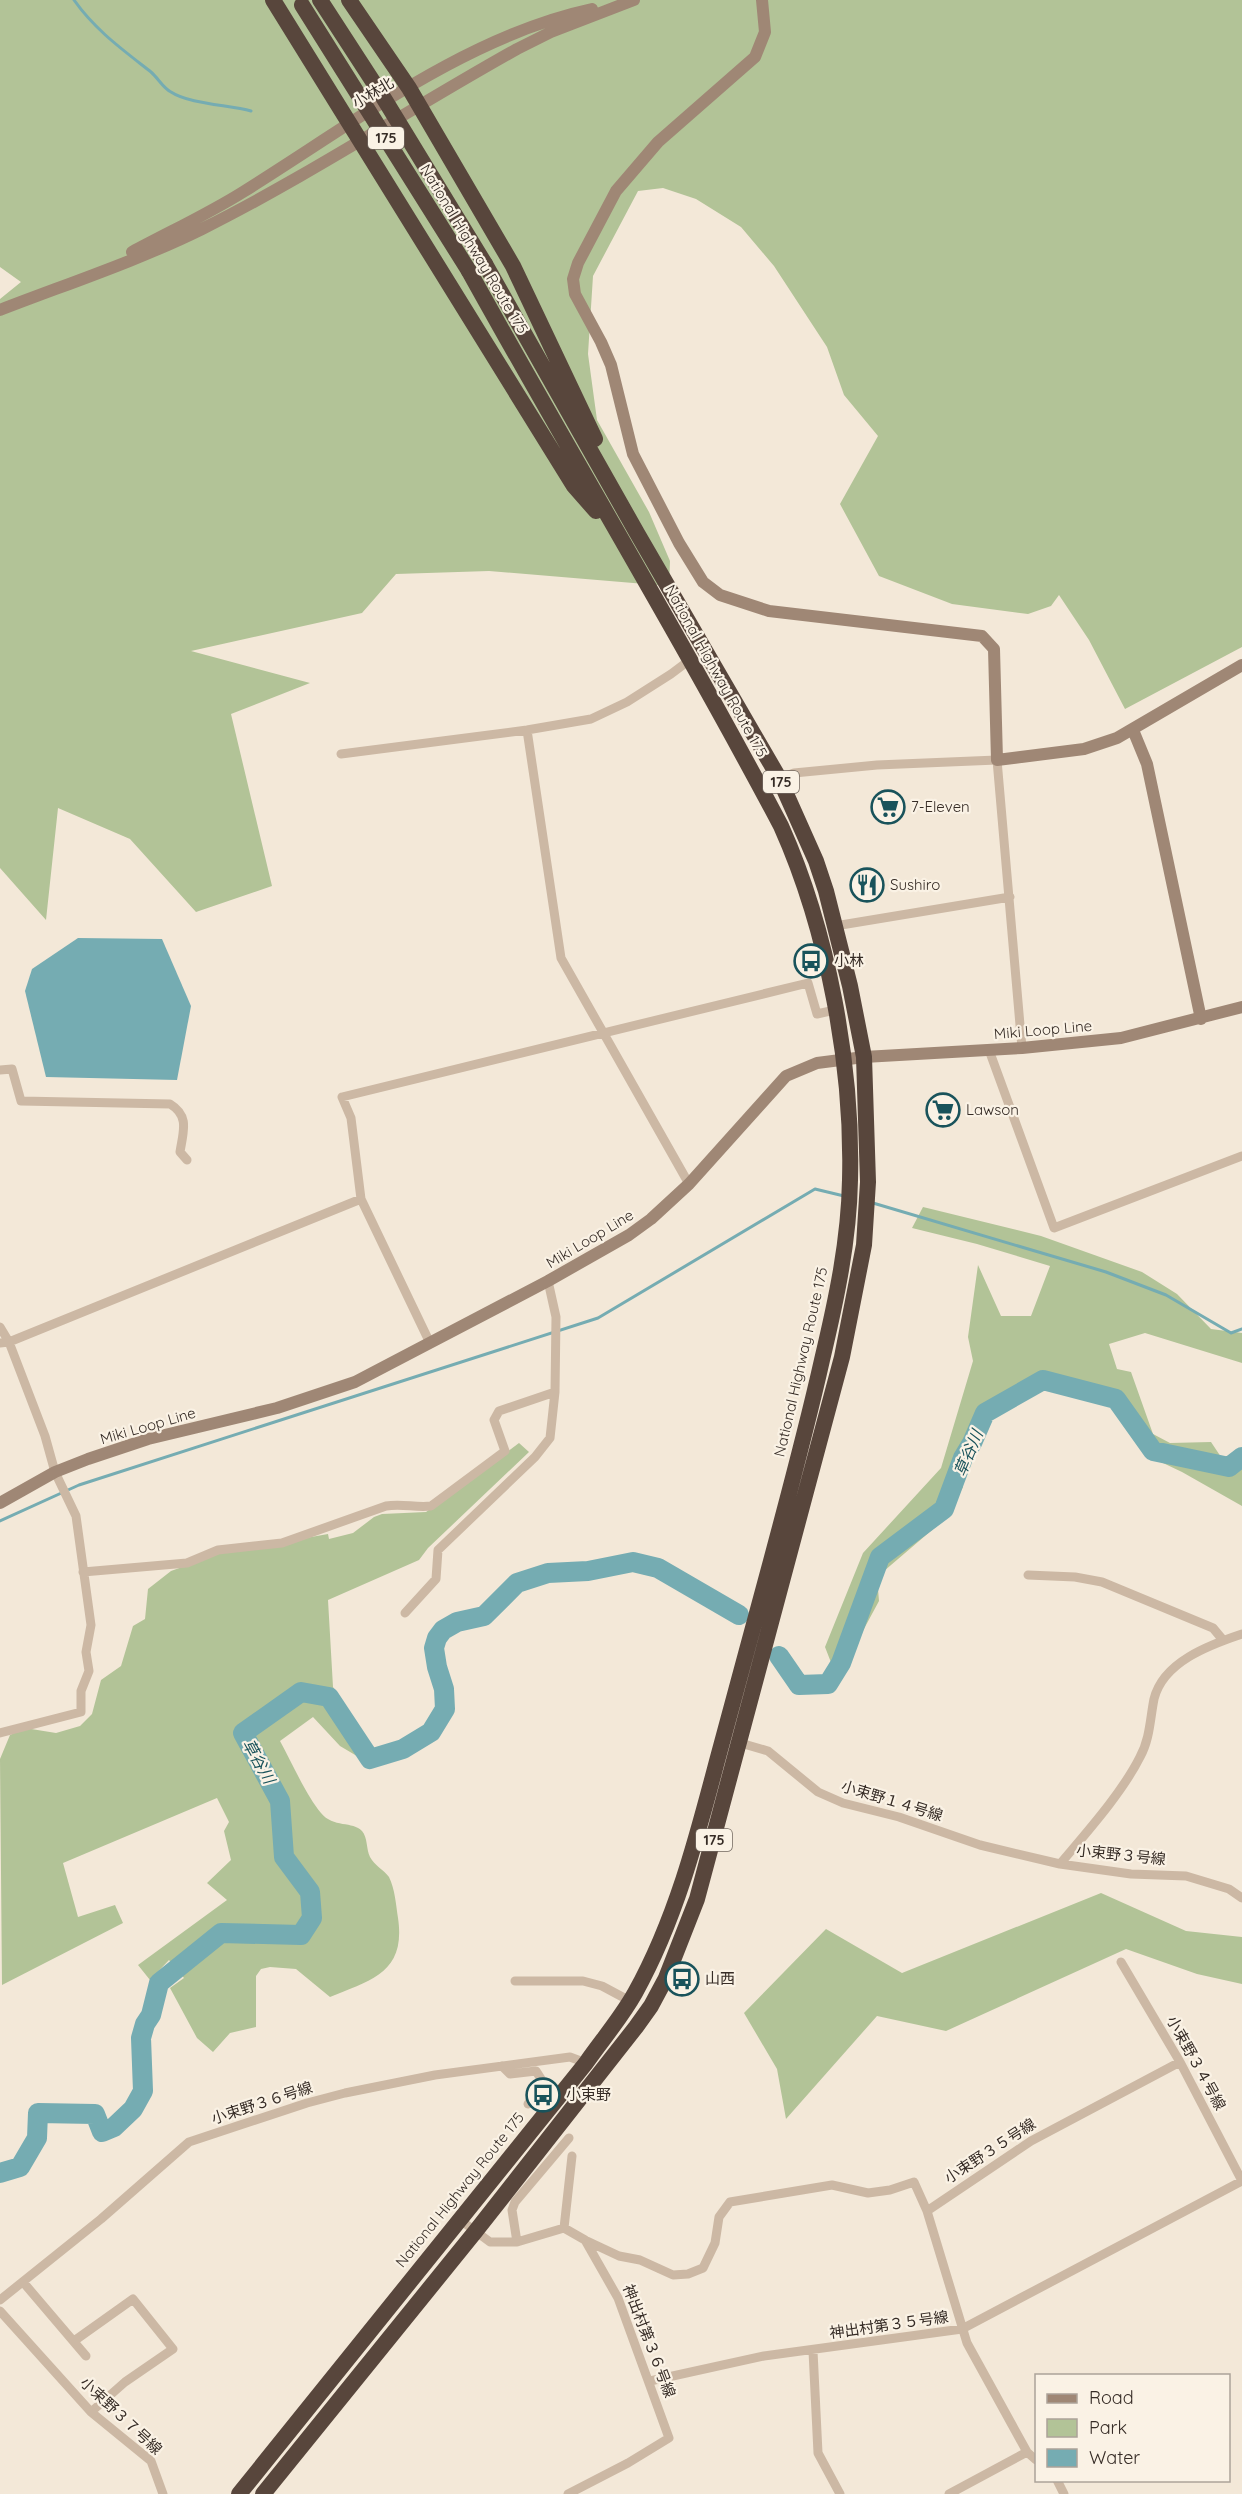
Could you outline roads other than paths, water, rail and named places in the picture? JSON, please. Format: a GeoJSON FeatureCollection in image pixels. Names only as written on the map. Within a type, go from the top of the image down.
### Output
{"type":"FeatureCollection","features":[{"type":"Feature","properties":{"kind":"highway"},"geometry":{"type":"LineString","coordinates":[[273,0],[574,486],[630,537]]}},
{"type":"Feature","properties":{"kind":"highway","name":"National Highway Route 175"},"geometry":{"type":"LineString","coordinates":[[238,2494],[586,2062],[630,2001],[662,1936],[684,1880],[806,1429],[836,1301],[850,1183],[849,1121],[844,1059],[835,1010],[805,886],[781,826],[485,264],[383,97],[320,0]]}},
{"type":"Feature","properties":{"kind":"highway"},"geometry":{"type":"LineString","coordinates":[[349,0],[409,88],[513,266],[613,475],[630,537]]}},
{"type":"Feature","properties":{"kind":"highway","name":"National Highway Route 175"},"geometry":{"type":"LineString","coordinates":[[263,2494],[475,2232],[651,2006],[666,1978],[697,1899],[842,1357],[864,1245],[868,1182],[864,1057],[835,926],[816,861],[779,778],[469,271],[300,2]]}},
{"type":"Feature","properties":{"kind":"street","name":"小林北"},"geometry":{"type":"LineString","coordinates":[[86,277],[241,193],[351,123],[480,48],[528,28],[573,13],[633,0]]}},
{"type":"Feature","properties":{"kind":"street"},"geometry":{"type":"LineString","coordinates":[[0,310],[172,243],[204,228],[278,189],[419,105],[551,32],[633,0]]}},
{"type":"Feature","properties":{"kind":"street"},"geometry":{"type":"LineString","coordinates":[[762,0],[765,32],[755,57],[658,142],[616,191],[578,263],[573,279],[575,294],[611,365],[633,454],[703,582],[720,595],[769,611],[968,633],[982,636],[994,649],[997,760],[1022,1048]]}},
{"type":"Feature","properties":{"kind":"street"},"geometry":{"type":"LineString","coordinates":[[341,754],[527,730],[591,719],[627,702],[671,674],[691,658]]}},
{"type":"Feature","properties":{"kind":"street"},"geometry":{"type":"LineString","coordinates":[[760,786],[794,773],[877,765],[997,760],[1084,749],[1133,730],[1242,665]]}},
{"type":"Feature","properties":{"kind":"street"},"geometry":{"type":"LineString","coordinates":[[527,730],[561,958],[689,1184]]}},
{"type":"Feature","properties":{"kind":"street"},"geometry":{"type":"LineString","coordinates":[[1133,730],[1147,764],[1201,1019]]}},
{"type":"Feature","properties":{"kind":"street"},"geometry":{"type":"LineString","coordinates":[[835,926],[1010,897]]}},
{"type":"Feature","properties":{"kind":"street"},"geometry":{"type":"LineString","coordinates":[[430,1344],[361,1199],[351,1118],[342,1097],[808,983],[817,1014],[835,1010]]}},
{"type":"Feature","properties":{"kind":"street","name":"Miki Loop Line"},"geometry":{"type":"LineString","coordinates":[[0,1503],[55,1472],[88,1459],[148,1439],[277,1408],[355,1382],[548,1281],[629,1235],[651,1219],[689,1184],[786,1076],[817,1063],[864,1057],[1022,1048],[1121,1038],[1242,1007]]}},
{"type":"Feature","properties":{"kind":"street"},"geometry":{"type":"LineString","coordinates":[[989,1050],[1054,1228],[1242,1156]]}},
{"type":"Feature","properties":{"kind":"street"},"geometry":{"type":"LineString","coordinates":[[0,1070],[12,1069],[21,1101],[171,1104],[180,1110],[185,1121],[180,1152],[187,1160]]}},
{"type":"Feature","properties":{"kind":"street"},"geometry":{"type":"LineString","coordinates":[[5,1343],[361,1199]]}},
{"type":"Feature","properties":{"kind":"street"},"geometry":{"type":"LineString","coordinates":[[405,1613],[436,1579],[438,1550],[535,1457],[550,1438],[555,1392],[556,1317],[548,1281]]}},
{"type":"Feature","properties":{"kind":"street"},"geometry":{"type":"LineString","coordinates":[[0,1327],[45,1436],[55,1472],[76,1516],[91,1625],[86,1652],[88,1671],[81,1691],[81,1712],[0,1733]]}},
{"type":"Feature","properties":{"kind":"street"},"geometry":{"type":"LineString","coordinates":[[83,1572],[187,1563],[218,1550],[282,1543],[386,1506],[400,1504],[418,1508],[431,1506],[505,1451],[494,1420],[499,1411],[555,1392]]}},
{"type":"Feature","properties":{"kind":"street"},"geometry":{"type":"LineString","coordinates":[[1028,1575],[1076,1577],[1102,1582],[1213,1628],[1224,1640]]}},
{"type":"Feature","properties":{"kind":"street"},"geometry":{"type":"LineString","coordinates":[[1060,1864],[1129,1777],[1142,1755],[1152,1723],[1154,1701],[1160,1683],[1179,1663],[1224,1640],[1242,1634]]}},
{"type":"Feature","properties":{"kind":"street","name":"小束野１４号線"},"geometry":{"type":"LineString","coordinates":[[723,1737],[768,1751],[818,1792],[843,1803],[899,1817],[995,1849]]}},
{"type":"Feature","properties":{"kind":"street","name":"小束野３号線"},"geometry":{"type":"LineString","coordinates":[[995,1849],[1060,1864],[1131,1874],[1186,1876],[1229,1889],[1242,1898]]}},
{"type":"Feature","properties":{"kind":"street","name":"小束野３４号線"},"geometry":{"type":"LineString","coordinates":[[1121,1962],[1180,2062],[1242,2181]]}},
{"type":"Feature","properties":{"kind":"street"},"geometry":{"type":"LineString","coordinates":[[515,1981],[583,1981],[602,1986],[630,2001]]}},
{"type":"Feature","properties":{"kind":"street","name":"小束野３６号線"},"geometry":{"type":"LineString","coordinates":[[0,2300],[110,2211],[189,2142],[307,2103],[345,2093],[435,2075],[570,2057],[586,2062]]}},
{"type":"Feature","properties":{"kind":"street","name":"小束野３５号線"},"geometry":{"type":"LineString","coordinates":[[927,2211],[1031,2141],[1180,2062]]}},
{"type":"Feature","properties":{"kind":"street"},"geometry":{"type":"LineString","coordinates":[[502,2066],[510,2074],[537,2071],[543,2082],[528,2103]]}},
{"type":"Feature","properties":{"kind":"street"},"geometry":{"type":"LineString","coordinates":[[517,2242],[512,2210],[515,2202],[569,2138]]}},
{"type":"Feature","properties":{"kind":"street"},"geometry":{"type":"LineString","coordinates":[[564,2228],[572,2156]]}},
{"type":"Feature","properties":{"kind":"street","name":"神出村第３５号線"},"geometry":{"type":"LineString","coordinates":[[650,2381],[764,2356],[962,2329],[1242,2181]]}},
{"type":"Feature","properties":{"kind":"street"},"geometry":{"type":"LineString","coordinates":[[459,2219],[490,2242],[517,2242],[564,2228],[619,2256],[640,2260],[673,2275],[688,2274],[703,2268],[715,2243],[719,2217],[730,2202],[832,2185],[868,2193],[891,2190],[914,2182],[927,2211],[967,2343],[1028,2452],[1035,2459]]}},
{"type":"Feature","properties":{"kind":"street","name":"神出村第３６号線"},"geometry":{"type":"LineString","coordinates":[[568,2494],[628,2463],[669,2438],[618,2298],[585,2240]]}},
{"type":"Feature","properties":{"kind":"street"},"geometry":{"type":"LineString","coordinates":[[23,2282],[86,2356]]}},
{"type":"Feature","properties":{"kind":"street"},"geometry":{"type":"LineString","coordinates":[[74,2342],[133,2299],[173,2349],[125,2382],[91,2412]]}},
{"type":"Feature","properties":{"kind":"street","name":"小束野３７号線"},"geometry":{"type":"LineString","coordinates":[[0,2311],[91,2412],[151,2461],[163,2494]]}},
{"type":"Feature","properties":{"kind":"street"},"geometry":{"type":"LineString","coordinates":[[813,2351],[818,2453],[840,2494]]}},
{"type":"Feature","properties":{"kind":"street"},"geometry":{"type":"LineString","coordinates":[[949,2494],[1028,2452]]}},
{"type":"Feature","properties":{"kind":"water"},"geometry":{"type":"Polygon","coordinates":[[[78,938],[162,939],[191,1006],[177,1080],[46,1077],[25,991],[32,969],[78,938]]]}},
{"type":"Feature","properties":{"kind":"waterway"},"geometry":{"type":"LineString","coordinates":[[74,0],[100,30],[151,72],[168,90],[198,102],[251,111]]}},
{"type":"Feature","properties":{"kind":"waterway"},"geometry":{"type":"LineString","coordinates":[[0,1521],[79,1485],[598,1318],[815,1189],[844,1196]]}},
{"type":"Feature","properties":{"kind":"waterway"},"geometry":{"type":"LineString","coordinates":[[873,1203],[1106,1272],[1166,1295],[1231,1333],[1242,1329]]}},
{"type":"Feature","properties":{"kind":"waterway","name":"草谷川"},"geometry":{"type":"LineString","coordinates":[[779,1656],[799,1685],[828,1684],[841,1663],[880,1557],[944,1509],[963,1458],[985,1413],[1043,1380],[1116,1399],[1153,1451],[1229,1467],[1242,1457]]}},
{"type":"Feature","properties":{"kind":"waterway","name":"草谷川"},"geometry":{"type":"LineString","coordinates":[[0,2173],[20,2167],[37,2138],[38,2113],[95,2114],[102,2132],[114,2127],[133,2109],[143,2091],[141,2038],[145,2024],[151,2015],[159,1983],[221,1933],[301,1935],[312,1918],[310,1892],[284,1857],[280,1801],[243,1733],[301,1692],[329,1697],[370,1759],[403,1749],[431,1732],[445,1709],[444,1689],[434,1648],[443,1630],[457,1622],[484,1616],[517,1583],[548,1573],[588,1571],[633,1562],[658,1568],[739,1615]]}},
{"type":"Feature","properties":{"kind":"place","name":"7-Eleven"},"geometry":{"type":"Point","coordinates":[888,807]}},
{"type":"Feature","properties":{"kind":"place","name":"Sushiro"},"geometry":{"type":"Point","coordinates":[867,885]}},
{"type":"Feature","properties":{"kind":"place","name":"小林"},"geometry":{"type":"Point","coordinates":[811,961]}},
{"type":"Feature","properties":{"kind":"place","name":"Lawson"},"geometry":{"type":"Point","coordinates":[943,1110]}},
{"type":"Feature","properties":{"kind":"place","name":"山西"},"geometry":{"type":"Point","coordinates":[682,1979]}},
{"type":"Feature","properties":{"kind":"place","name":"小束野"},"geometry":{"type":"Point","coordinates":[543,2095]}}]}
